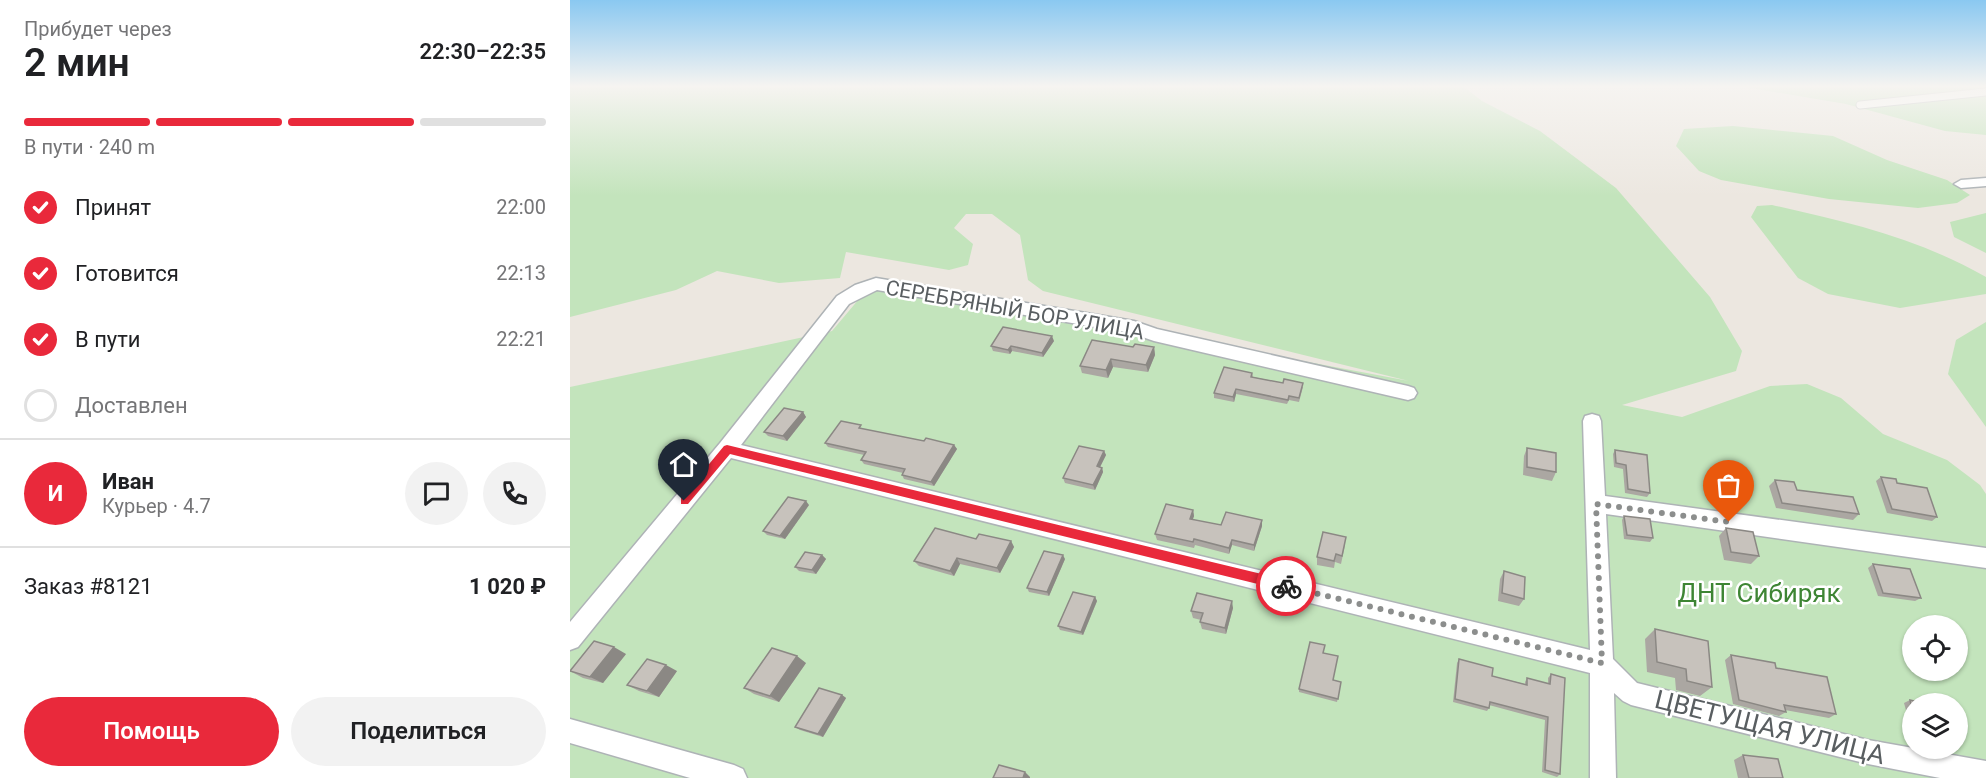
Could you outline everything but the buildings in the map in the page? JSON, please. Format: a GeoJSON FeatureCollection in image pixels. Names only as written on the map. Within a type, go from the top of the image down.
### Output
{"type":"FeatureCollection","features":[{"type":"Feature","properties":{"kind":"street"},"geometry":{"type":"LineString","coordinates":[[1961,184],[1986,182]]}},
{"type":"Feature","properties":{"kind":"street","name":"СЕРЕБРЯНЫЙ БОР УЛИЦА"},"geometry":{"type":"LineString","coordinates":[[570,639],[727,449],[843,300],[861,289],[876,284],[1134,327],[1154,335],[1408,393]]}},
{"type":"Feature","properties":{"kind":"street"},"geometry":{"type":"LineString","coordinates":[[1592,421],[1602,663],[1603,778]]}},
{"type":"Feature","properties":{"kind":"street"},"geometry":{"type":"LineString","coordinates":[[727,449],[1602,663]]}},
{"type":"Feature","properties":{"kind":"street"},"geometry":{"type":"LineString","coordinates":[[1596,504],[1986,558]]}},
{"type":"Feature","properties":{"kind":"street","name":"ЦВЕТУЩАЯ УЛИЦА"},"geometry":{"type":"LineString","coordinates":[[1602,663],[1631,693],[1868,752],[1986,774]]}},
{"type":"Feature","properties":{"kind":"street"},"geometry":{"type":"LineString","coordinates":[[570,731],[734,778]]}},
{"type":"Feature","properties":{"kind":"green space","name":"ДНТ Сибиряк"},"geometry":{"type":"Polygon","coordinates":[[[570,123],[1525,123],[1540,131],[1616,188],[1710,297],[1742,351],[1736,371],[1622,405],[1682,417],[1770,386],[1807,384],[1841,398],[1883,434],[1947,460],[1980,485],[1986,494],[1986,778],[570,778],[570,387],[832,331],[875,280],[1409,381],[1043,291],[1028,280],[1020,235],[992,214],[966,214],[954,228],[973,244],[968,265],[949,270],[846,252],[840,278],[779,283],[717,271],[676,290],[570,317],[570,123]]]}},
{"type":"Feature","properties":{"kind":"green space"},"geometry":{"type":"Polygon","coordinates":[[[1917,123],[1986,123],[1986,135],[1945,131],[1917,123]]]}},
{"type":"Feature","properties":{"kind":"green space"},"geometry":{"type":"Polygon","coordinates":[[[1733,126],[1833,136],[1887,160],[1947,180],[1970,195],[1957,203],[1918,208],[1829,199],[1721,180],[1699,171],[1676,146],[1684,129],[1733,126]]]}},
{"type":"Feature","properties":{"kind":"green space"},"geometry":{"type":"Polygon","coordinates":[[[1772,205],[1855,225],[1934,252],[1986,277],[1986,294],[1900,308],[1828,294],[1798,278],[1751,217],[1757,206],[1772,205]]]}},
{"type":"Feature","properties":{"kind":"green space"},"geometry":{"type":"Polygon","coordinates":[[[1986,213],[1986,253],[1954,237],[1950,222],[1986,213]]]}},
{"type":"Feature","properties":{"kind":"green space"},"geometry":{"type":"Polygon","coordinates":[[[1986,322],[1986,427],[1948,374],[1956,340],[1986,322]]]}},
{"type":"Feature","properties":{"kind":"way so far"},"geometry":{"type":"LineString","coordinates":[[1286,586],[1602,663],[1596,504],[1729,522]]}},
{"type":"Feature","properties":{"kind":"route"},"geometry":{"type":"LineString","coordinates":[[684,501],[727,449],[1286,586]]}}]}
